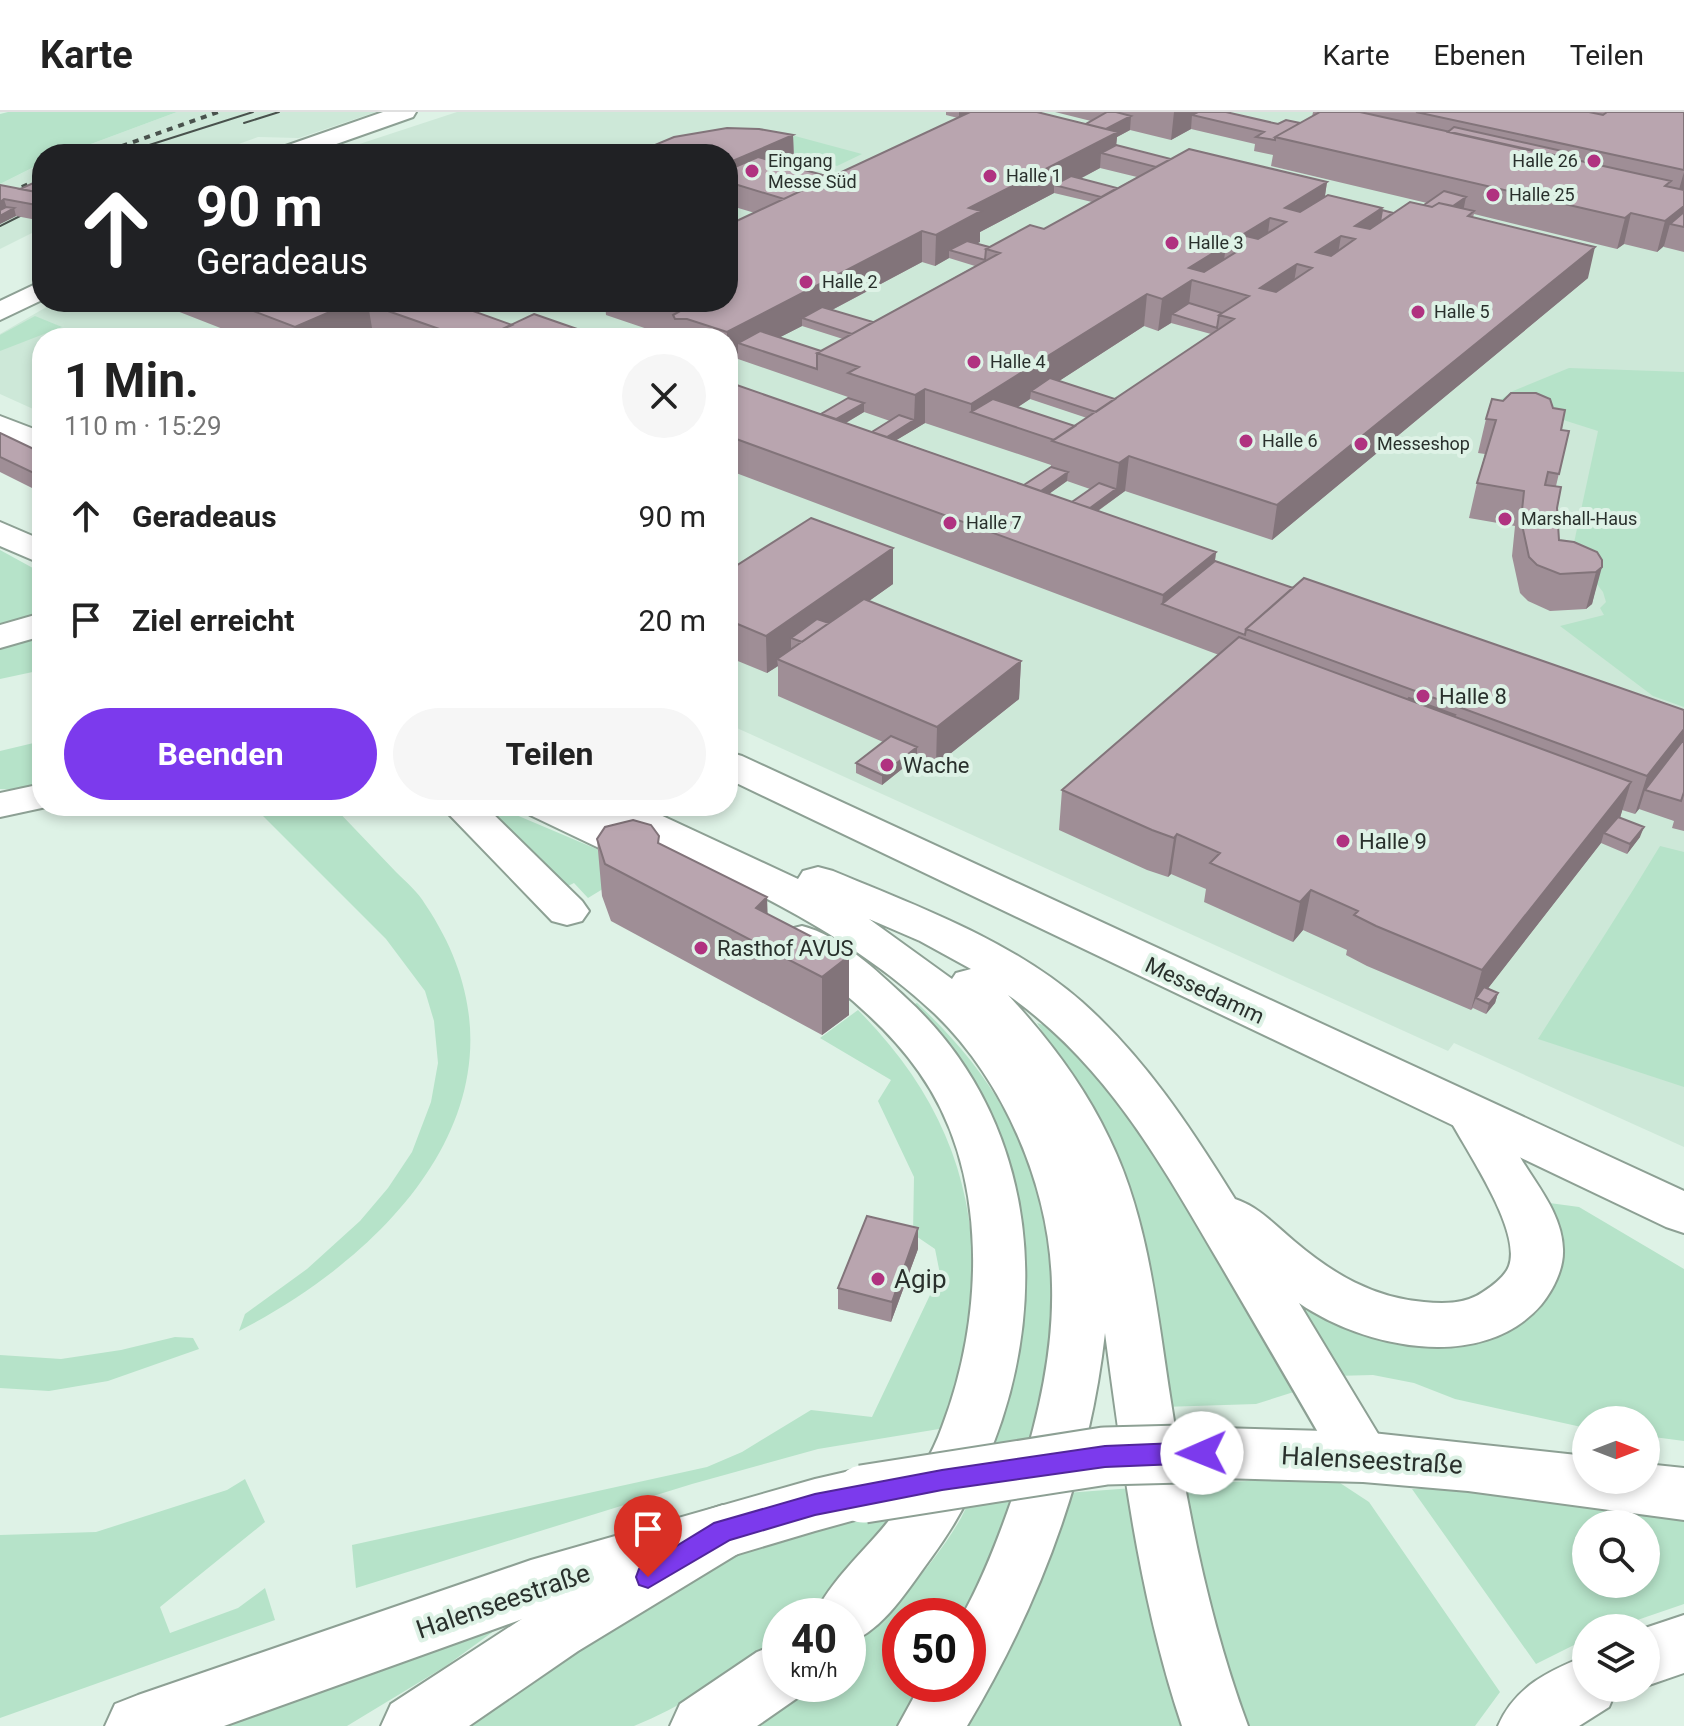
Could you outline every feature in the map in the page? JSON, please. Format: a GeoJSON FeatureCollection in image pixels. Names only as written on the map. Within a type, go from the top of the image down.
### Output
{"type":"FeatureCollection","features":[{"type":"Feature","properties":{"kind":"main road"},"geometry":{"type":"LineString","coordinates":[[310,144],[405,112]]}},
{"type":"Feature","properties":{"kind":"main road"},"geometry":{"type":"LineString","coordinates":[[0,425],[32,439]]}},
{"type":"Feature","properties":{"kind":"main road"},"geometry":{"type":"LineString","coordinates":[[0,504],[32,521]]}},
{"type":"Feature","properties":{"kind":"main road"},"geometry":{"type":"LineString","coordinates":[[0,532],[32,549]]}},
{"type":"Feature","properties":{"kind":"main road"},"geometry":{"type":"LineString","coordinates":[[0,637],[32,627]]}},
{"type":"Feature","properties":{"kind":"main road","name":"Messedamm"},"geometry":{"type":"LineString","coordinates":[[738,769],[1684,1213]]}},
{"type":"Feature","properties":{"kind":"main road"},"geometry":{"type":"LineString","coordinates":[[0,805],[32,798]]}},
{"type":"Feature","properties":{"kind":"main road"},"geometry":{"type":"LineString","coordinates":[[472,816],[567,911]]}},
{"type":"Feature","properties":{"kind":"main road"},"geometry":{"type":"LineString","coordinates":[[565,816],[726,895],[806,942],[863,985],[907,1028],[935,1061],[965,1107],[988,1170],[1001,1276],[999,1321],[985,1388],[966,1444],[912,1539],[861,1598]]}},
{"type":"Feature","properties":{"kind":"main road"},"geometry":{"type":"LineString","coordinates":[[628,816],[758,877],[842,922],[917,973],[953,1004],[981,1035],[1025,1103],[1048,1149],[1069,1219],[1079,1284],[1078,1340],[1061,1423],[1037,1514],[1010,1583],[986,1630]]}},
{"type":"Feature","properties":{"kind":"main road"},"geometry":{"type":"LineString","coordinates":[[685,816],[853,898],[936,931],[982,956],[1063,1011],[1103,1050],[1146,1102],[1202,1189],[1363,1457]]}},
{"type":"Feature","properties":{"kind":"main road"},"geometry":{"type":"LineString","coordinates":[[853,898],[918,941],[971,983],[1021,1037],[1070,1109],[1104,1189],[1121,1254],[1165,1552],[1185,1638],[1215,1726]]}},
{"type":"Feature","properties":{"kind":"main road"},"geometry":{"type":"LineString","coordinates":[[1202,1189],[1297,1276],[1341,1303],[1374,1317],[1407,1324],[1473,1321],[1499,1311],[1522,1291],[1536,1269],[1537,1246],[1533,1224],[1473,1116]]}},
{"type":"Feature","properties":{"kind":"main road","name":"Halenseestraße"},"geometry":{"type":"LineString","coordinates":[[138,1726],[531,1588],[815,1505],[863,1494],[1105,1456],[1220,1453],[1363,1457],[1481,1467],[1684,1494]]}},
{"type":"Feature","properties":{"kind":"main road"},"geometry":{"type":"LineString","coordinates":[[414,1726],[544,1638],[723,1531]]}},
{"type":"Feature","properties":{"kind":"main road"},"geometry":{"type":"LineString","coordinates":[[1660,1652],[1684,1644]]}},
{"type":"Feature","properties":{"kind":"main road"},"geometry":{"type":"LineString","coordinates":[[703,1726],[762,1685]]}},
{"type":"Feature","properties":{"kind":"main road"},"geometry":{"type":"LineString","coordinates":[[1531,1726],[1572,1694]]}},
{"type":"Feature","properties":{"kind":"main road"},"geometry":{"type":"LineString","coordinates":[[931,1726],[946,1702]]}},
{"type":"Feature","properties":{"kind":"shaded area"},"geometry":{"type":"Polygon","coordinates":[[[177,112],[376,112],[299,138],[258,137],[239,144],[91,144],[177,112]]]}},
{"type":"Feature","properties":{"kind":"shaded area"},"geometry":{"type":"Polygon","coordinates":[[[177,112],[91,144],[32,144],[32,168],[0,184],[0,114],[177,112]]]}},
{"type":"Feature","properties":{"kind":"shaded area"},"geometry":{"type":"Polygon","coordinates":[[[457,112],[1684,112],[1684,1147],[1454,1043],[1448,1051],[738,729],[738,328],[32,328],[32,408],[0,394],[0,334],[38,312],[738,312],[738,144],[359,144],[457,112]]]}},
{"type":"Feature","properties":{"kind":"shaded area"},"geometry":{"type":"Polygon","coordinates":[[[795,136],[862,154],[837,166],[770,147],[795,136]]]}},
{"type":"Feature","properties":{"kind":"shaded area"},"geometry":{"type":"Polygon","coordinates":[[[32,168],[32,233],[0,249],[0,184],[32,168]]]}},
{"type":"Feature","properties":{"kind":"shaded area"},"geometry":{"type":"Polygon","coordinates":[[[35,316],[62,327],[32,328],[32,339],[0,351],[0,335],[35,316]]]}},
{"type":"Feature","properties":{"kind":"shaded area"},"geometry":{"type":"Polygon","coordinates":[[[1569,368],[1684,372],[1684,707],[1653,696],[1560,626],[1604,615],[1600,608],[1606,602],[1603,592],[1572,552],[1598,431],[1500,400],[1513,391],[1569,368]]]}},
{"type":"Feature","properties":{"kind":"shaded area"},"geometry":{"type":"Polygon","coordinates":[[[0,550],[32,568],[32,616],[0,626],[0,550]]]}},
{"type":"Feature","properties":{"kind":"shaded area"},"geometry":{"type":"Polygon","coordinates":[[[32,635],[32,672],[0,679],[0,647],[32,635]]]}},
{"type":"Feature","properties":{"kind":"shaded area"},"geometry":{"type":"Polygon","coordinates":[[[32,743],[32,788],[0,789],[0,751],[32,743]]]}},
{"type":"Feature","properties":{"kind":"shaded area"},"geometry":{"type":"Polygon","coordinates":[[[263,816],[343,816],[412,887],[425,904],[459,971],[470,1036],[462,1097],[438,1155],[401,1208],[353,1255],[298,1297],[239,1331],[245,1314],[307,1269],[360,1221],[388,1188],[412,1152],[431,1102],[438,1063],[434,1021],[425,991],[386,939],[263,816]]]}},
{"type":"Feature","properties":{"kind":"shaded area"},"geometry":{"type":"Polygon","coordinates":[[[495,816],[519,816],[639,867],[588,898],[574,883],[560,890],[495,816]]]}},
{"type":"Feature","properties":{"kind":"shaded area"},"geometry":{"type":"Polygon","coordinates":[[[1660,846],[1684,852],[1684,1087],[1538,1039],[1660,846]]]}},
{"type":"Feature","properties":{"kind":"shaded area"},"geometry":{"type":"Polygon","coordinates":[[[917,1003],[954,1040],[1005,1112],[1034,1181],[1049,1257],[1052,1335],[1041,1409],[996,1549],[976,1598],[901,1598],[961,1518],[1008,1394],[1021,1334],[1026,1275],[1022,1218],[1009,1163],[986,1109],[954,1056],[912,1005],[917,1003]]]}},
{"type":"Feature","properties":{"kind":"shaded area"},"geometry":{"type":"Polygon","coordinates":[[[858,1010],[917,1082],[955,1160],[966,1201],[972,1245],[973,1291],[969,1339],[945,1428],[818,1449],[692,1484],[356,1588],[352,1545],[707,1467],[742,1452],[811,1410],[872,1417],[940,1274],[935,1249],[913,1234],[914,1177],[878,1101],[891,1080],[820,1038],[858,1010]]]}},
{"type":"Feature","properties":{"kind":"shaded area"},"geometry":{"type":"Polygon","coordinates":[[[1037,1023],[1063,1031],[1115,1091],[1300,1390],[1256,1404],[1163,1407],[1084,1098],[1037,1023]]]}},
{"type":"Feature","properties":{"kind":"shaded area"},"geometry":{"type":"Polygon","coordinates":[[[1542,1202],[1579,1207],[1684,1269],[1684,1441],[1660,1438],[1660,1406],[1572,1406],[1572,1425],[1455,1399],[1414,1383],[1373,1375],[1334,1376],[1269,1270],[1496,1334],[1542,1202]]]}},
{"type":"Feature","properties":{"kind":"shaded area"},"geometry":{"type":"Polygon","coordinates":[[[175,1337],[193,1338],[199,1349],[108,1381],[49,1391],[0,1388],[0,1355],[61,1359],[121,1350],[175,1337]]]}},
{"type":"Feature","properties":{"kind":"shaded area"},"geometry":{"type":"Polygon","coordinates":[[[1305,1477],[1337,1481],[1369,1502],[1500,1692],[1475,1726],[1242,1726],[1174,1486],[1305,1477]]]}},
{"type":"Feature","properties":{"kind":"shaded area"},"geometry":{"type":"Polygon","coordinates":[[[245,1479],[265,1522],[160,1607],[170,1633],[238,1608],[265,1588],[275,1620],[0,1718],[0,1535],[96,1532],[227,1490],[245,1479]]]}},
{"type":"Feature","properties":{"kind":"shaded area"},"geometry":{"type":"Polygon","coordinates":[[[1133,1488],[1191,1726],[962,1726],[973,1702],[986,1702],[986,1672],[1066,1493],[1133,1488]]]}},
{"type":"Feature","properties":{"kind":"shaded area"},"geometry":{"type":"Polygon","coordinates":[[[1412,1489],[1480,1489],[1618,1510],[1572,1510],[1572,1598],[1660,1598],[1660,1516],[1684,1520],[1684,1604],[1655,1614],[1572,1614],[1572,1646],[1536,1664],[1412,1489]]]}},
{"type":"Feature","properties":{"kind":"shaded area"},"geometry":{"type":"Polygon","coordinates":[[[906,1509],[828,1598],[762,1598],[762,1651],[673,1708],[634,1726],[456,1726],[739,1549],[906,1509]]]}},
{"type":"Feature","properties":{"kind":"shaded area"},"geometry":{"type":"Polygon","coordinates":[[[882,1619],[882,1702],[921,1702],[906,1726],[751,1726],[785,1702],[866,1702],[866,1635],[882,1619]]]}},
{"type":"Feature","properties":{"kind":"shaded area"},"geometry":{"type":"Polygon","coordinates":[[[509,1620],[446,1666],[347,1726],[204,1726],[509,1620]]]}},
{"type":"Feature","properties":{"kind":"building"},"geometry":{"type":"Polygon","coordinates":[[[970,112],[1037,112],[1118,132],[969,208],[981,211],[936,235],[922,231],[735,328],[715,328],[687,319],[675,319],[673,315],[678,312],[738,312],[738,220],[970,112]]]}},
{"type":"Feature","properties":{"kind":"building"},"geometry":{"type":"Polygon","coordinates":[[[1107,112],[1131,116],[1106,129],[1086,124],[1107,112]]]}},
{"type":"Feature","properties":{"kind":"building"},"geometry":{"type":"Polygon","coordinates":[[[1198,112],[1226,112],[1278,124],[1286,120],[1300,123],[1275,137],[1275,140],[1256,137],[1264,132],[1192,115],[1198,112]]]}},
{"type":"Feature","properties":{"kind":"building"},"geometry":{"type":"Polygon","coordinates":[[[1320,112],[1360,112],[1671,181],[1665,186],[1684,190],[1684,206],[1665,221],[1631,213],[1625,218],[1275,137],[1320,112]]]}},
{"type":"Feature","properties":{"kind":"building"},"geometry":{"type":"Polygon","coordinates":[[[1416,112],[1589,112],[1603,115],[1607,112],[1684,112],[1684,170],[1416,112]]]}},
{"type":"Feature","properties":{"kind":"building"},"geometry":{"type":"Polygon","coordinates":[[[1454,127],[1562,151],[1555,156],[1448,132],[1454,127]]]}},
{"type":"Feature","properties":{"kind":"building"},"geometry":{"type":"Polygon","coordinates":[[[727,128],[793,135],[738,159],[738,144],[657,144],[674,137],[727,128]]]}},
{"type":"Feature","properties":{"kind":"building"},"geometry":{"type":"Polygon","coordinates":[[[1116,145],[1171,159],[1156,167],[1101,153],[1116,145]]]}},
{"type":"Feature","properties":{"kind":"building"},"geometry":{"type":"Polygon","coordinates":[[[1189,149],[1327,182],[1285,208],[1300,212],[1328,195],[1382,208],[1355,226],[1370,229],[1410,202],[1432,207],[1439,203],[1474,211],[1468,216],[1595,247],[1277,505],[1129,456],[1119,463],[1052,441],[1234,319],[1219,315],[1249,296],[1192,280],[1162,299],[1147,294],[971,404],[925,389],[915,395],[848,373],[859,367],[817,353],[1000,253],[986,249],[1030,225],[1044,229],[1189,149]],[[1270,218],[1242,235],[1258,239],[1286,222],[1270,218]],[[1341,236],[1316,252],[1331,256],[1355,239],[1341,236]],[[1226,245],[1189,268],[1204,272],[1241,249],[1226,245]],[[1297,264],[1260,288],[1276,292],[1312,268],[1297,264]]]}},
{"type":"Feature","properties":{"kind":"building"},"geometry":{"type":"Polygon","coordinates":[[[758,157],[830,177],[784,199],[738,185],[738,166],[758,157]]]}},
{"type":"Feature","properties":{"kind":"building"},"geometry":{"type":"Polygon","coordinates":[[[1071,176],[1117,188],[1101,197],[1054,185],[1071,176]]]}},
{"type":"Feature","properties":{"kind":"building"},"geometry":{"type":"Polygon","coordinates":[[[32,184],[32,191],[20,189],[32,184]]]}},
{"type":"Feature","properties":{"kind":"building"},"geometry":{"type":"Polygon","coordinates":[[[0,185],[32,191],[32,204],[4,199],[0,202],[0,185]]]}},
{"type":"Feature","properties":{"kind":"building"},"geometry":{"type":"Polygon","coordinates":[[[1444,191],[1466,197],[1453,206],[1439,203],[1432,207],[1424,205],[1444,191]]]}},
{"type":"Feature","properties":{"kind":"building"},"geometry":{"type":"Polygon","coordinates":[[[14,208],[0,216],[0,210],[14,208]]]}},
{"type":"Feature","properties":{"kind":"building"},"geometry":{"type":"Polygon","coordinates":[[[1382,210],[1393,213],[1380,222],[1382,210]]]}},
{"type":"Feature","properties":{"kind":"building"},"geometry":{"type":"Polygon","coordinates":[[[1684,212],[1684,227],[1670,224],[1684,212]]]}},
{"type":"Feature","properties":{"kind":"building"},"geometry":{"type":"Polygon","coordinates":[[[967,241],[989,247],[985,260],[949,250],[967,241]]]}},
{"type":"Feature","properties":{"kind":"building"},"geometry":{"type":"Polygon","coordinates":[[[1189,303],[1222,313],[1217,328],[1172,314],[1189,303]]]}},
{"type":"Feature","properties":{"kind":"building"},"geometry":{"type":"Polygon","coordinates":[[[822,307],[873,322],[852,334],[802,318],[822,307]]]}},
{"type":"Feature","properties":{"kind":"building"},"geometry":{"type":"Polygon","coordinates":[[[256,312],[330,312],[295,327],[256,312]]]}},
{"type":"Feature","properties":{"kind":"building"},"geometry":{"type":"Polygon","coordinates":[[[391,312],[476,312],[512,325],[505,328],[436,328],[391,312]]]}},
{"type":"Feature","properties":{"kind":"building"},"geometry":{"type":"Polygon","coordinates":[[[534,314],[574,328],[504,328],[534,314]]]}},
{"type":"Feature","properties":{"kind":"building"},"geometry":{"type":"Polygon","coordinates":[[[760,331],[821,351],[817,353],[817,369],[738,343],[760,331]]]}},
{"type":"Feature","properties":{"kind":"building"},"geometry":{"type":"Polygon","coordinates":[[[1050,378],[1115,399],[1096,412],[1031,391],[1050,378]]]}},
{"type":"Feature","properties":{"kind":"building"},"geometry":{"type":"Polygon","coordinates":[[[738,385],[1216,552],[1163,595],[738,440],[738,385]]]}},
{"type":"Feature","properties":{"kind":"building"},"geometry":{"type":"Polygon","coordinates":[[[1511,393],[1536,393],[1550,399],[1553,408],[1565,410],[1561,430],[1569,431],[1559,474],[1548,472],[1545,485],[1561,487],[1557,508],[1559,540],[1574,542],[1597,552],[1602,567],[1596,572],[1560,574],[1537,565],[1529,557],[1521,520],[1524,491],[1477,483],[1496,420],[1486,419],[1492,399],[1503,401],[1511,393]]]}},
{"type":"Feature","properties":{"kind":"building"},"geometry":{"type":"Polygon","coordinates":[[[848,398],[864,403],[836,419],[821,414],[848,398]]]}},
{"type":"Feature","properties":{"kind":"building"},"geometry":{"type":"Polygon","coordinates":[[[993,399],[1075,426],[1054,440],[971,412],[993,399]]]}},
{"type":"Feature","properties":{"kind":"building"},"geometry":{"type":"Polygon","coordinates":[[[899,415],[914,420],[887,437],[872,432],[899,415]]]}},
{"type":"Feature","properties":{"kind":"building"},"geometry":{"type":"Polygon","coordinates":[[[0,433],[32,448],[32,472],[0,457],[0,433]]]}},
{"type":"Feature","properties":{"kind":"building"},"geometry":{"type":"Polygon","coordinates":[[[1051,467],[1068,472],[1041,491],[1024,485],[1051,467]]]}},
{"type":"Feature","properties":{"kind":"building"},"geometry":{"type":"Polygon","coordinates":[[[1099,483],[1116,489],[1090,508],[1072,502],[1099,483]]]}},
{"type":"Feature","properties":{"kind":"building"},"geometry":{"type":"Polygon","coordinates":[[[811,518],[893,548],[766,636],[738,624],[738,565],[811,518]]]}},
{"type":"Feature","properties":{"kind":"building"},"geometry":{"type":"Polygon","coordinates":[[[1215,561],[1293,588],[1246,629],[1245,635],[1162,604],[1215,561]]]}},
{"type":"Feature","properties":{"kind":"building"},"geometry":{"type":"Polygon","coordinates":[[[1304,578],[1684,710],[1684,729],[1647,776],[1246,629],[1304,578]]]}},
{"type":"Feature","properties":{"kind":"building"},"geometry":{"type":"Polygon","coordinates":[[[864,599],[1021,661],[937,727],[777,659],[864,599]]]}},
{"type":"Feature","properties":{"kind":"building"},"geometry":{"type":"Polygon","coordinates":[[[817,619],[829,623],[802,642],[791,638],[817,619]]]}},
{"type":"Feature","properties":{"kind":"building","name":"Halle 9"},"geometry":{"type":"Polygon","coordinates":[[[1239,637],[1631,782],[1482,970],[1376,926],[1354,915],[1358,911],[1311,890],[1300,902],[1210,863],[1220,853],[1177,834],[1174,838],[1152,830],[1062,790],[1239,637]]]}},
{"type":"Feature","properties":{"kind":"building"},"geometry":{"type":"Polygon","coordinates":[[[1409,698],[1455,715],[1408,699],[1409,698]]]}},
{"type":"Feature","properties":{"kind":"building"},"geometry":{"type":"Polygon","coordinates":[[[891,736],[917,747],[882,775],[856,763],[891,736]]]}},
{"type":"Feature","properties":{"kind":"building"},"geometry":{"type":"Polygon","coordinates":[[[1684,739],[1684,792],[1681,801],[1645,790],[1684,739]]]}},
{"type":"Feature","properties":{"kind":"building"},"geometry":{"type":"Polygon","coordinates":[[[1618,817],[1644,827],[1630,844],[1604,833],[1618,817]]]}},
{"type":"Feature","properties":{"kind":"building"},"geometry":{"type":"Polygon","coordinates":[[[633,820],[651,825],[659,836],[658,843],[767,897],[756,908],[849,956],[822,977],[605,864],[597,839],[605,827],[633,820]]]}},
{"type":"Feature","properties":{"kind":"building"},"geometry":{"type":"Polygon","coordinates":[[[1484,987],[1498,993],[1489,1004],[1476,998],[1484,987]]]}},
{"type":"Feature","properties":{"kind":"building","name":"Agip"},"geometry":{"type":"Polygon","coordinates":[[[867,1216],[918,1228],[892,1302],[838,1288],[867,1216]]]}},
{"type":"Feature","properties":{"kind":"tram line"},"geometry":{"type":"LineString","coordinates":[[152,144],[253,112]]}},
{"type":"Feature","properties":{"kind":"tram line"},"geometry":{"type":"LineString","coordinates":[[244,123],[279,112]]}},
{"type":"Feature","properties":{"kind":"tram line"},"geometry":{"type":"LineString","coordinates":[[0,226],[32,210]]}},
{"type":"Feature","properties":{"kind":"railway"},"geometry":{"type":"LineString","coordinates":[[127,144],[218,112]]}},
{"type":"Feature","properties":{"kind":"railway"},"geometry":{"type":"LineString","coordinates":[[0,197],[32,183]]}},
{"type":"Feature","properties":{"kind":"place","name":"Halle 26"},"geometry":{"type":"Point","coordinates":[1594,161]}},
{"type":"Feature","properties":{"kind":"place","name":"Eingang Messe Süd"},"geometry":{"type":"Point","coordinates":[752,171]}},
{"type":"Feature","properties":{"kind":"place","name":"Halle 1"},"geometry":{"type":"Point","coordinates":[990,176]}},
{"type":"Feature","properties":{"kind":"place","name":"Halle 25"},"geometry":{"type":"Point","coordinates":[1493,195]}},
{"type":"Feature","properties":{"kind":"place","name":"Halle 3"},"geometry":{"type":"Point","coordinates":[1172,243]}},
{"type":"Feature","properties":{"kind":"place","name":"Halle 2"},"geometry":{"type":"Point","coordinates":[806,282]}},
{"type":"Feature","properties":{"kind":"place","name":"Halle 5"},"geometry":{"type":"Point","coordinates":[1418,312]}},
{"type":"Feature","properties":{"kind":"place","name":"Halle 4"},"geometry":{"type":"Point","coordinates":[974,362]}},
{"type":"Feature","properties":{"kind":"place","name":"Halle 6"},"geometry":{"type":"Point","coordinates":[1246,441]}},
{"type":"Feature","properties":{"kind":"place","name":"Messeshop"},"geometry":{"type":"Point","coordinates":[1361,444]}},
{"type":"Feature","properties":{"kind":"place","name":"Marshall-Haus"},"geometry":{"type":"Point","coordinates":[1505,519]}},
{"type":"Feature","properties":{"kind":"place","name":"Halle 7"},"geometry":{"type":"Point","coordinates":[950,523]}},
{"type":"Feature","properties":{"kind":"place","name":"Halle 8"},"geometry":{"type":"Point","coordinates":[1423,696]}},
{"type":"Feature","properties":{"kind":"place","name":"Wache"},"geometry":{"type":"Point","coordinates":[887,765]}},
{"type":"Feature","properties":{"kind":"place","name":"Halle 9"},"geometry":{"type":"Point","coordinates":[1343,841]}},
{"type":"Feature","properties":{"kind":"place","name":"Rasthof AVUS"},"geometry":{"type":"Point","coordinates":[701,948]}},
{"type":"Feature","properties":{"kind":"place","name":"Agip"},"geometry":{"type":"Point","coordinates":[878,1279]}},
{"type":"Feature","properties":{"kind":"route"},"geometry":{"type":"LineString","coordinates":[[648,1577],[723,1531],[863,1494],[1105,1456],[1202,1453]]}}]}
